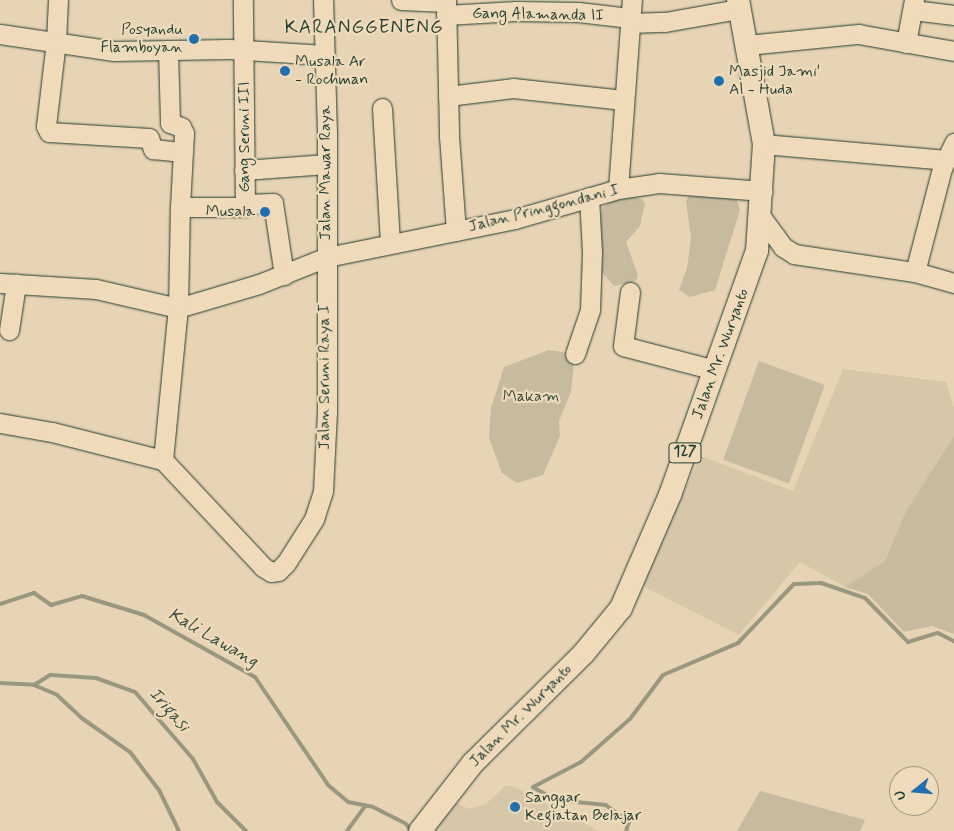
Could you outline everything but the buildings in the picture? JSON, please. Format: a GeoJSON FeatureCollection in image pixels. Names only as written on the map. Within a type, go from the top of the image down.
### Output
{"type":"FeatureCollection","features":[{"type":"Feature","properties":{"kind":"main road","name":"Jalan Mr. Wuryanto"},"geometry":{"type":"LineString","coordinates":[[420,831],[473,763],[584,653],[621,608],[670,496],[757,251],[762,218],[764,144],[738,5]]}},
{"type":"Feature","properties":{"kind":"street"},"geometry":{"type":"LineString","coordinates":[[58,0],[56,41],[46,126],[49,132],[149,138],[153,149],[182,152]]}},
{"type":"Feature","properties":{"kind":"street","name":"Gang Seruni III"},"geometry":{"type":"LineString","coordinates":[[180,207],[244,209],[246,51],[243,0]]}},
{"type":"Feature","properties":{"kind":"street","name":"Jalan Mawar Raya"},"geometry":{"type":"LineString","coordinates":[[322,0],[325,55],[327,257]]}},
{"type":"Feature","properties":{"kind":"street","name":"Gang Alamanda II"},"geometry":{"type":"LineString","coordinates":[[401,0],[446,6],[524,12],[631,14],[665,22],[738,5]]}},
{"type":"Feature","properties":{"kind":"street"},"geometry":{"type":"LineString","coordinates":[[906,43],[913,5],[954,15]]}},
{"type":"Feature","properties":{"kind":"street"},"geometry":{"type":"LineString","coordinates":[[446,6],[448,96],[456,231]]}},
{"type":"Feature","properties":{"kind":"street"},"geometry":{"type":"LineString","coordinates":[[618,189],[623,100],[631,14]]}},
{"type":"Feature","properties":{"kind":"street"},"geometry":{"type":"LineString","coordinates":[[0,34],[114,51],[246,51],[325,55]]}},
{"type":"Feature","properties":{"kind":"street"},"geometry":{"type":"LineString","coordinates":[[747,45],[858,34],[954,51]]}},
{"type":"Feature","properties":{"kind":"street"},"geometry":{"type":"LineString","coordinates":[[0,423],[52,432],[163,460],[178,308],[183,128],[170,123],[168,50]]}},
{"type":"Feature","properties":{"kind":"street"},"geometry":{"type":"LineString","coordinates":[[448,96],[513,88],[623,100]]}},
{"type":"Feature","properties":{"kind":"street"},"geometry":{"type":"LineString","coordinates":[[382,108],[390,244]]}},
{"type":"Feature","properties":{"kind":"street"},"geometry":{"type":"LineString","coordinates":[[916,272],[931,204],[954,142]]}},
{"type":"Feature","properties":{"kind":"street"},"geometry":{"type":"LineString","coordinates":[[764,144],[946,160]]}},
{"type":"Feature","properties":{"kind":"street"},"geometry":{"type":"LineString","coordinates":[[244,170],[327,164]]}},
{"type":"Feature","properties":{"kind":"street","name":"Jalan Pringgondani I"},"geometry":{"type":"LineString","coordinates":[[178,308],[284,275],[327,257],[516,219],[618,189],[660,183],[763,191]]}},
{"type":"Feature","properties":{"kind":"street"},"geometry":{"type":"LineString","coordinates":[[575,354],[590,310],[592,252],[589,198]]}},
{"type":"Feature","properties":{"kind":"street"},"geometry":{"type":"LineString","coordinates":[[245,204],[273,204],[284,275]]}},
{"type":"Feature","properties":{"kind":"street"},"geometry":{"type":"LineString","coordinates":[[762,218],[783,247],[794,254],[916,272],[954,283]]}},
{"type":"Feature","properties":{"kind":"street","name":"Jalan Seruni Raya I"},"geometry":{"type":"LineString","coordinates":[[163,460],[262,567],[271,572],[278,571],[286,563],[314,519],[322,497],[327,411],[327,257]]}},
{"type":"Feature","properties":{"kind":"street"},"geometry":{"type":"LineString","coordinates":[[9,330],[8,283],[96,290],[178,308]]}},
{"type":"Feature","properties":{"kind":"street"},"geometry":{"type":"LineString","coordinates":[[630,292],[623,346],[715,370]]}},
{"type":"Feature","properties":{"kind":"shaded area"},"geometry":{"type":"Polygon","coordinates":[[[843,369],[946,382],[954,408],[954,436],[906,511],[885,562],[845,587],[800,562],[739,635],[641,585],[701,456],[793,491],[843,369]]]}},
{"type":"Feature","properties":{"kind":"shaded area","name":"Sanggar Kegiatan Belajar"},"geometry":{"type":"Polygon","coordinates":[[[505,786],[513,786],[599,831],[424,831],[446,798],[469,809],[486,804],[505,786]]]}},
{"type":"Feature","properties":{"kind":"green space"},"geometry":{"type":"Polygon","coordinates":[[[702,191],[737,200],[740,210],[715,290],[690,297],[679,290],[687,268],[691,238],[686,201],[691,192],[702,191]]]}},
{"type":"Feature","properties":{"kind":"green space"},"geometry":{"type":"Polygon","coordinates":[[[631,196],[642,199],[645,204],[640,226],[626,242],[638,275],[636,281],[614,286],[589,258],[602,208],[614,199],[631,196]]]}},
{"type":"Feature","properties":{"kind":"green space","name":"Makam"},"geometry":{"type":"Polygon","coordinates":[[[549,350],[575,354],[571,392],[559,421],[560,436],[543,475],[517,483],[502,473],[489,438],[491,408],[504,367],[549,350]]]}},
{"type":"Feature","properties":{"kind":"green space"},"geometry":{"type":"Polygon","coordinates":[[[759,361],[825,385],[789,484],[723,460],[759,361]]]}},
{"type":"Feature","properties":{"kind":"green space"},"geometry":{"type":"Polygon","coordinates":[[[954,436],[954,634],[932,626],[904,632],[868,594],[845,587],[885,561],[906,511],[954,436]]]}},
{"type":"Feature","properties":{"kind":"green space"},"geometry":{"type":"Polygon","coordinates":[[[760,791],[865,820],[860,831],[737,831],[760,791]]]}},
{"type":"Feature","properties":{"kind":"waterway"},"geometry":{"type":"LineString","coordinates":[[626,831],[629,822],[606,805],[556,800],[533,787],[581,762],[630,719],[663,675],[738,643],[794,584],[821,583],[865,598],[908,642],[938,633],[954,641]]}},
{"type":"Feature","properties":{"kind":"waterway","name":"Kali Lawang"},"geometry":{"type":"LineString","coordinates":[[0,604],[34,593],[51,605],[82,596],[144,615],[255,677],[328,785],[348,802],[373,807],[406,824],[412,831]]}},
{"type":"Feature","properties":{"kind":"waterway","name":"Irigasi"},"geometry":{"type":"LineString","coordinates":[[34,685],[50,675],[96,678],[135,692],[193,759],[217,802],[246,831]]}},
{"type":"Feature","properties":{"kind":"waterway","name":"Irigasi"},"geometry":{"type":"LineString","coordinates":[[0,683],[34,685],[57,695],[83,719],[130,752],[159,790],[179,831]]}},
{"type":"Feature","properties":{"kind":"waterway","name":"Irigasi"},"geometry":{"type":"LineString","coordinates":[[347,831],[365,806]]}},
{"type":"Feature","properties":{"kind":"place","name":"Posyandu Flamboyan"},"geometry":{"type":"Point","coordinates":[194,39]}},
{"type":"Feature","properties":{"kind":"place","name":"Musala Ar - Rochman"},"geometry":{"type":"Point","coordinates":[285,71]}},
{"type":"Feature","properties":{"kind":"place","name":"Masjid Jami' Al - Huda"},"geometry":{"type":"Point","coordinates":[719,81]}},
{"type":"Feature","properties":{"kind":"place","name":"Musala"},"geometry":{"type":"Point","coordinates":[265,212]}},
{"type":"Feature","properties":{"kind":"place","name":"Sanggar Kegiatan Belajar"},"geometry":{"type":"Point","coordinates":[515,807]}},
{"type":"Feature","properties":{"kind":"district","name":"KARANGGENENG"},"geometry":{"type":"Point","coordinates":[364,28]}}]}
